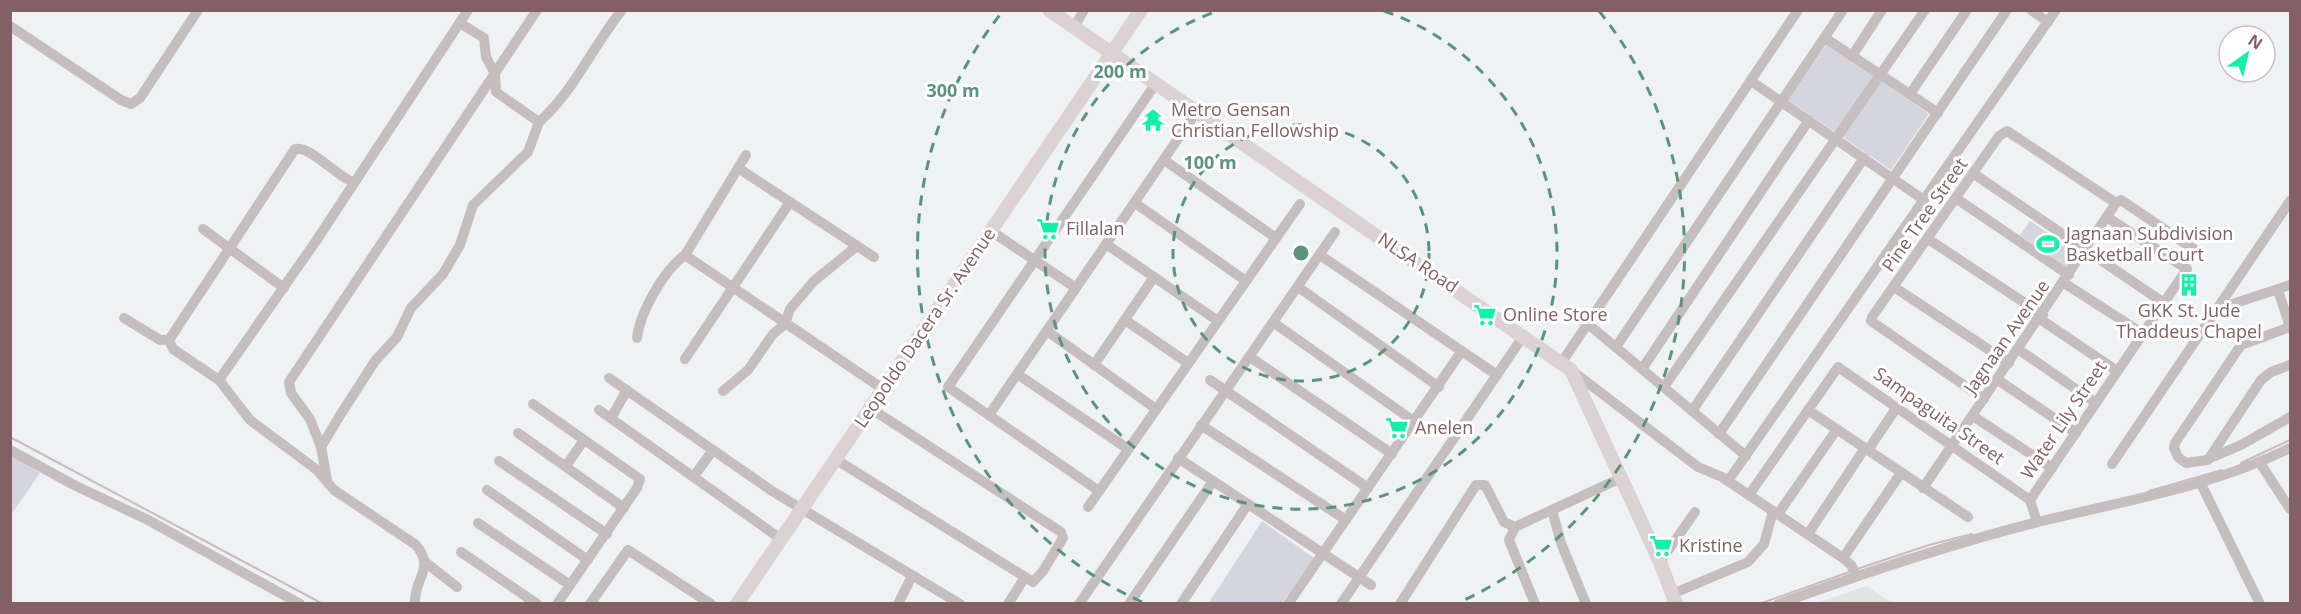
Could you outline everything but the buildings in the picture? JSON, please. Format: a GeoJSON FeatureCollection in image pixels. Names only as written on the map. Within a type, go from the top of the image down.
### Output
{"type":"FeatureCollection","features":[{"type":"Feature","properties":{"kind":"main road","name":"NLSA Road"},"geometry":{"type":"LineString","coordinates":[[1049,10],[1567,366],[1660,562],[1674,599]]}},
{"type":"Feature","properties":{"kind":"main road","name":"Leopoldo Dacera Sr. Avenue"},"geometry":{"type":"LineString","coordinates":[[736,603],[1141,10]]}},
{"type":"Feature","properties":{"kind":"street"},"geometry":{"type":"LineString","coordinates":[[10,26],[121,100],[131,104],[140,98],[198,10]]}},
{"type":"Feature","properties":{"kind":"street"},"geometry":{"type":"LineString","coordinates":[[327,480],[321,447],[310,420],[291,393],[289,382],[537,10]]}},
{"type":"Feature","properties":{"kind":"street"},"geometry":{"type":"LineString","coordinates":[[321,447],[375,361],[397,337],[411,308],[443,274],[460,245],[473,205],[528,152],[539,122],[561,101],[586,60],[622,10]]}},
{"type":"Feature","properties":{"kind":"street"},"geometry":{"type":"LineString","coordinates":[[1074,27],[1084,10]]}},
{"type":"Feature","properties":{"kind":"street"},"geometry":{"type":"LineString","coordinates":[[1798,10],[1588,324],[1567,366],[1698,467],[1728,481],[1808,534],[1851,568]]}},
{"type":"Feature","properties":{"kind":"street"},"geometry":{"type":"LineString","coordinates":[[1616,348],[1843,10]]}},
{"type":"Feature","properties":{"kind":"street"},"geometry":{"type":"LineString","coordinates":[[1852,56],[1882,10]]}},
{"type":"Feature","properties":{"kind":"street"},"geometry":{"type":"LineString","coordinates":[[1664,387],[1925,10]]}},
{"type":"Feature","properties":{"kind":"street"},"geometry":{"type":"LineString","coordinates":[[1910,94],[1966,10]]}},
{"type":"Feature","properties":{"kind":"street"},"geometry":{"type":"LineString","coordinates":[[1719,434],[2007,10]]}},
{"type":"Feature","properties":{"kind":"street"},"geometry":{"type":"LineString","coordinates":[[2031,10],[2048,22]]}},
{"type":"Feature","properties":{"kind":"street"},"geometry":{"type":"LineString","coordinates":[[1728,481],[2056,10]]}},
{"type":"Feature","properties":{"kind":"street"},"geometry":{"type":"LineString","coordinates":[[219,380],[427,77],[462,15],[484,38],[486,57],[495,74],[496,92],[539,122]]}},
{"type":"Feature","properties":{"kind":"street"},"geometry":{"type":"LineString","coordinates":[[1825,38],[1938,113]]}},
{"type":"Feature","properties":{"kind":"street"},"geometry":{"type":"LineString","coordinates":[[1751,81],[1924,200]]}},
{"type":"Feature","properties":{"kind":"street"},"geometry":{"type":"LineString","coordinates":[[1099,490],[948,387],[1156,83]]}},
{"type":"Feature","properties":{"kind":"street"},"geometry":{"type":"LineString","coordinates":[[989,415],[1197,111]]}},
{"type":"Feature","properties":{"kind":"street"},"geometry":{"type":"LineString","coordinates":[[1642,369],[1809,120]]}},
{"type":"Feature","properties":{"kind":"street","name":"Pine Tree Street"},"geometry":{"type":"LineString","coordinates":[[1984,399],[1871,321],[1999,136],[2008,131],[2116,203]]}},
{"type":"Feature","properties":{"kind":"street"},"geometry":{"type":"LineString","coordinates":[[169,340],[295,149],[306,151],[340,176],[353,182]]}},
{"type":"Feature","properties":{"kind":"street"},"geometry":{"type":"LineString","coordinates":[[637,338],[639,326],[648,305],[671,268],[685,255],[746,155]]}},
{"type":"Feature","properties":{"kind":"street"},"geometry":{"type":"LineString","coordinates":[[1692,411],[1864,158]]}},
{"type":"Feature","properties":{"kind":"street"},"geometry":{"type":"LineString","coordinates":[[1164,160],[1276,238]]}},
{"type":"Feature","properties":{"kind":"street"},"geometry":{"type":"LineString","coordinates":[[738,168],[874,257]]}},
{"type":"Feature","properties":{"kind":"street"},"geometry":{"type":"LineString","coordinates":[[1974,174],[2164,303]]}},
{"type":"Feature","properties":{"kind":"street"},"geometry":{"type":"LineString","coordinates":[[1957,199],[2142,333]]}},
{"type":"Feature","properties":{"kind":"street"},"geometry":{"type":"LineString","coordinates":[[2116,203],[2121,200],[2195,250]]}},
{"type":"Feature","properties":{"kind":"street"},"geometry":{"type":"LineString","coordinates":[[2112,464],[2220,308],[2290,201]]}},
{"type":"Feature","properties":{"kind":"street"},"geometry":{"type":"LineString","coordinates":[[685,359],[790,202]]}},
{"type":"Feature","properties":{"kind":"street"},"geometry":{"type":"LineString","coordinates":[[1134,203],[1246,281]]}},
{"type":"Feature","properties":{"kind":"street","name":"Jagnaan Avenue"},"geometry":{"type":"LineString","coordinates":[[1923,488],[2086,251],[2116,203]]}},
{"type":"Feature","properties":{"kind":"street"},"geometry":{"type":"LineString","coordinates":[[1088,507],[1299,204]]}},
{"type":"Feature","properties":{"kind":"street","name":"Water Lily Street"},"geometry":{"type":"LineString","coordinates":[[2030,500],[2187,269],[2107,217]]}},
{"type":"Feature","properties":{"kind":"street"},"geometry":{"type":"LineString","coordinates":[[203,229],[228,250],[284,288]]}},
{"type":"Feature","properties":{"kind":"street"},"geometry":{"type":"LineString","coordinates":[[991,231],[1076,288]]}},
{"type":"Feature","properties":{"kind":"street"},"geometry":{"type":"LineString","coordinates":[[1079,603],[1335,232]]}},
{"type":"Feature","properties":{"kind":"street"},"geometry":{"type":"LineString","coordinates":[[1928,239],[2117,371]]}},
{"type":"Feature","properties":{"kind":"street"},"geometry":{"type":"LineString","coordinates":[[1106,244],[1218,321]]}},
{"type":"Feature","properties":{"kind":"street"},"geometry":{"type":"LineString","coordinates":[[723,391],[748,370],[772,334],[785,324],[790,309],[814,280],[857,246]]}},
{"type":"Feature","properties":{"kind":"street"},"geometry":{"type":"LineString","coordinates":[[685,255],[883,389]]}},
{"type":"Feature","properties":{"kind":"street"},"geometry":{"type":"LineString","coordinates":[[1320,255],[1497,375]]}},
{"type":"Feature","properties":{"kind":"street"},"geometry":{"type":"LineString","coordinates":[[1094,365],[1154,277]]}},
{"type":"Feature","properties":{"kind":"street"},"geometry":{"type":"LineString","coordinates":[[2220,308],[2290,285]]}},
{"type":"Feature","properties":{"kind":"street"},"geometry":{"type":"LineString","coordinates":[[1298,287],[1438,387]]}},
{"type":"Feature","properties":{"kind":"street"},"geometry":{"type":"LineString","coordinates":[[1894,287],[2009,363]]}},
{"type":"Feature","properties":{"kind":"street"},"geometry":{"type":"LineString","coordinates":[[2278,290],[2290,327],[2241,345],[2175,443],[2175,452],[2183,462],[2208,460],[2241,445],[2290,417]]}},
{"type":"Feature","properties":{"kind":"street"},"geometry":{"type":"LineString","coordinates":[[124,318],[160,340],[169,340]]}},
{"type":"Feature","properties":{"kind":"street"},"geometry":{"type":"LineString","coordinates":[[1125,320],[1188,363]]}},
{"type":"Feature","properties":{"kind":"street"},"geometry":{"type":"LineString","coordinates":[[1274,323],[1415,422]]}},
{"type":"Feature","properties":{"kind":"street"},"geometry":{"type":"LineString","coordinates":[[1588,324],[1746,456]]}},
{"type":"Feature","properties":{"kind":"street"},"geometry":{"type":"LineString","coordinates":[[1047,331],[1156,409]]}},
{"type":"Feature","properties":{"kind":"street"},"geometry":{"type":"LineString","coordinates":[[1341,603],[1524,335]]}},
{"type":"Feature","properties":{"kind":"street"},"geometry":{"type":"LineString","coordinates":[[169,340],[174,349],[219,380],[246,417],[327,480],[343,497],[416,545],[425,562],[457,587]]}},
{"type":"Feature","properties":{"kind":"street"},"geometry":{"type":"LineString","coordinates":[[2018,349],[2096,403]]}},
{"type":"Feature","properties":{"kind":"street"},"geometry":{"type":"LineString","coordinates":[[1288,603],[1415,422],[1461,352]]}},
{"type":"Feature","properties":{"kind":"street"},"geometry":{"type":"LineString","coordinates":[[1250,357],[1392,454]]}},
{"type":"Feature","properties":{"kind":"street"},"geometry":{"type":"LineString","coordinates":[[2208,460],[2261,380],[2271,372],[2290,365]]}},
{"type":"Feature","properties":{"kind":"street","name":"Sampaguita Street"},"geometry":{"type":"LineString","coordinates":[[1808,410],[1838,367],[2030,500]]}},
{"type":"Feature","properties":{"kind":"street"},"geometry":{"type":"LineString","coordinates":[[1017,374],[1128,450]]}},
{"type":"Feature","properties":{"kind":"street"},"geometry":{"type":"LineString","coordinates":[[609,378],[802,508],[960,603]]}},
{"type":"Feature","properties":{"kind":"street"},"geometry":{"type":"LineString","coordinates":[[1210,380],[1368,488]]}},
{"type":"Feature","properties":{"kind":"street"},"geometry":{"type":"LineString","coordinates":[[1998,380],[2076,433]]}},
{"type":"Feature","properties":{"kind":"street"},"geometry":{"type":"LineString","coordinates":[[611,418],[627,390]]}},
{"type":"Feature","properties":{"kind":"street"},"geometry":{"type":"LineString","coordinates":[[533,404],[639,477],[639,485],[557,603]]}},
{"type":"Feature","properties":{"kind":"street"},"geometry":{"type":"LineString","coordinates":[[835,459],[1024,577],[1033,582],[1036,580],[1061,541],[1061,532],[870,408]]}},
{"type":"Feature","properties":{"kind":"street"},"geometry":{"type":"LineString","coordinates":[[1808,534],[1897,408]]}},
{"type":"Feature","properties":{"kind":"street"},"geometry":{"type":"LineString","coordinates":[[599,410],[781,539]]}},
{"type":"Feature","properties":{"kind":"street"},"geometry":{"type":"LineString","coordinates":[[1749,495],[1808,410],[1968,517]]}},
{"type":"Feature","properties":{"kind":"street"},"geometry":{"type":"LineString","coordinates":[[1973,416],[2052,468]]}},
{"type":"Feature","properties":{"kind":"street"},"geometry":{"type":"LineString","coordinates":[[1201,424],[1346,520]]}},
{"type":"Feature","properties":{"kind":"street"},"geometry":{"type":"LineString","coordinates":[[1674,599],[1748,562],[1764,544],[1776,513],[1837,429]]}},
{"type":"Feature","properties":{"kind":"street"},"geometry":{"type":"LineString","coordinates":[[518,433],[624,508]]}},
{"type":"Feature","properties":{"kind":"street"},"geometry":{"type":"LineString","coordinates":[[566,466],[584,440]]}},
{"type":"Feature","properties":{"kind":"street"},"geometry":{"type":"LineString","coordinates":[[1778,603],[1851,568],[2200,482],[2260,463],[2290,448]]}},
{"type":"Feature","properties":{"kind":"street"},"geometry":{"type":"LineString","coordinates":[[10,450],[74,485],[148,520],[300,603]]}},
{"type":"Feature","properties":{"kind":"street"},"geometry":{"type":"LineString","coordinates":[[694,476],[713,450]]}},
{"type":"Feature","properties":{"kind":"street"},"geometry":{"type":"LineString","coordinates":[[1178,458],[1371,585]]}},
{"type":"Feature","properties":{"kind":"street"},"geometry":{"type":"LineString","coordinates":[[500,461],[607,534]]}},
{"type":"Feature","properties":{"kind":"street"},"geometry":{"type":"LineString","coordinates":[[2260,463],[2290,509]]}},
{"type":"Feature","properties":{"kind":"street"},"geometry":{"type":"LineString","coordinates":[[1851,568],[1901,473]]}},
{"type":"Feature","properties":{"kind":"street"},"geometry":{"type":"LineString","coordinates":[[1535,603],[1509,540],[1515,527],[1621,478]]}},
{"type":"Feature","properties":{"kind":"street"},"geometry":{"type":"LineString","coordinates":[[1129,603],[1213,481]]}},
{"type":"Feature","properties":{"kind":"street"},"geometry":{"type":"LineString","coordinates":[[2200,482],[2260,603]]}},
{"type":"Feature","properties":{"kind":"street"},"geometry":{"type":"LineString","coordinates":[[1400,603],[1476,484],[1485,485],[1504,522],[1515,527]]}},
{"type":"Feature","properties":{"kind":"street"},"geometry":{"type":"LineString","coordinates":[[487,490],[588,560]]}},
{"type":"Feature","properties":{"kind":"street"},"geometry":{"type":"LineString","coordinates":[[2030,500],[2037,522]]}},
{"type":"Feature","properties":{"kind":"street"},"geometry":{"type":"LineString","coordinates":[[1181,603],[1248,504]]}},
{"type":"Feature","properties":{"kind":"street"},"geometry":{"type":"LineString","coordinates":[[1552,510],[1561,543],[1586,603]]}},
{"type":"Feature","properties":{"kind":"street"},"geometry":{"type":"LineString","coordinates":[[1660,562],[1695,512]]}},
{"type":"Feature","properties":{"kind":"street"},"geometry":{"type":"LineString","coordinates":[[478,523],[570,585]]}},
{"type":"Feature","properties":{"kind":"street"},"geometry":{"type":"LineString","coordinates":[[590,603],[628,550],[711,603]]}},
{"type":"Feature","properties":{"kind":"street"},"geometry":{"type":"LineString","coordinates":[[461,552],[537,603]]}},
{"type":"Feature","properties":{"kind":"street"},"geometry":{"type":"LineString","coordinates":[[415,603],[416,589],[425,562]]}},
{"type":"Feature","properties":{"kind":"street"},"geometry":{"type":"LineString","coordinates":[[898,603],[912,576]]}},
{"type":"Feature","properties":{"kind":"street"},"geometry":{"type":"LineString","coordinates":[[1008,603],[1024,577]]}},
{"type":"Feature","properties":{"kind":"shaded area"},"geometry":{"type":"Polygon","coordinates":[[[1827,44],[1929,114],[1891,170],[1788,100],[1827,44]]]}},
{"type":"Feature","properties":{"kind":"shaded area","name":"Jagnaan Subdivision Basketball Court"},"geometry":{"type":"Polygon","coordinates":[[[2030,221],[2077,252],[2067,268],[2020,235],[2030,221]]]}},
{"type":"Feature","properties":{"kind":"shaded area"},"geometry":{"type":"Polygon","coordinates":[[[11,455],[40,473],[11,515],[11,455]]]}},
{"type":"Feature","properties":{"kind":"shaded area"},"geometry":{"type":"Polygon","coordinates":[[[1262,521],[1314,558],[1282,603],[1208,604],[1262,521]]]}},
{"type":"Feature","properties":{"kind":"shaded area"},"geometry":{"type":"Polygon","coordinates":[[[1866,586],[1892,603],[1817,603],[1866,586]]]}},
{"type":"Feature","properties":{"kind":"waterway"},"geometry":{"type":"LineString","coordinates":[[10,437],[323,604]]}},
{"type":"Feature","properties":{"kind":"waterway"},"geometry":{"type":"LineString","coordinates":[[2241,463],[2290,440]]}},
{"type":"Feature","properties":{"kind":"waterway"},"geometry":{"type":"LineString","coordinates":[[2149,491],[2222,470]]}},
{"type":"Feature","properties":{"kind":"waterway"},"geometry":{"type":"LineString","coordinates":[[1857,569],[1929,545],[1972,534]]}},
{"type":"Feature","properties":{"kind":"waterway"},"geometry":{"type":"LineString","coordinates":[[1759,604],[1852,571]]}},
{"type":"Feature","properties":{"kind":"place","name":"Metro Gensan Christian Fellowship"},"geometry":{"type":"Point","coordinates":[1153,120]}},
{"type":"Feature","properties":{"kind":"place","name":"Fillalan"},"geometry":{"type":"Point","coordinates":[1048,229]}},
{"type":"Feature","properties":{"kind":"place","name":"Jagnaan Subdivision Basketball Court"},"geometry":{"type":"Point","coordinates":[2048,244]}},
{"type":"Feature","properties":{"kind":"place","name":"GKK St. Jude Thaddeus Chapel"},"geometry":{"type":"Point","coordinates":[2189,285]}},
{"type":"Feature","properties":{"kind":"place","name":"Online Store"},"geometry":{"type":"Point","coordinates":[1485,315]}},
{"type":"Feature","properties":{"kind":"place","name":"Anelen"},"geometry":{"type":"Point","coordinates":[1397,428]}},
{"type":"Feature","properties":{"kind":"place","name":"Kristine"},"geometry":{"type":"Point","coordinates":[1661,546]}}]}
